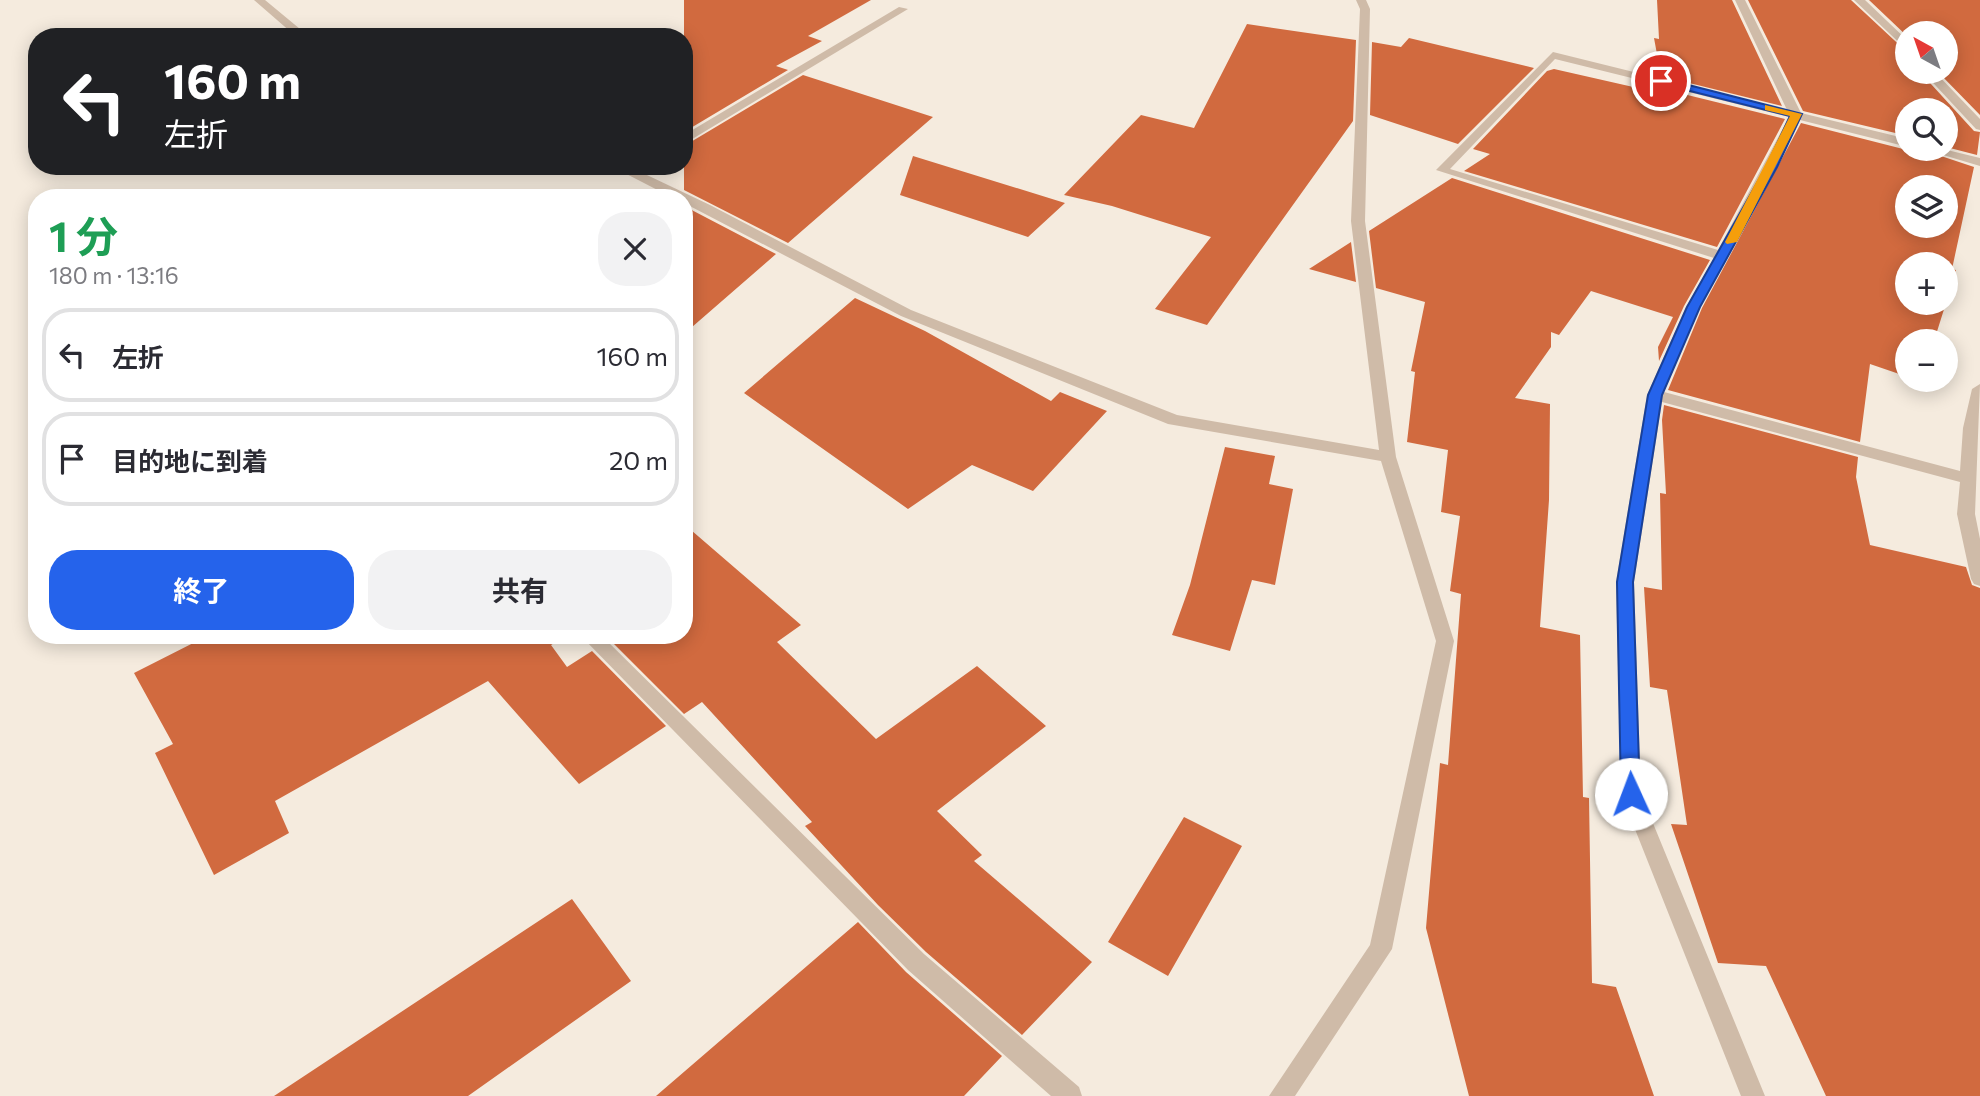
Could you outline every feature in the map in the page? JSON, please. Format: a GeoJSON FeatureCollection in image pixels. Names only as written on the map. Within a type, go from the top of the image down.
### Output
{"type":"FeatureCollection","features":[{"type":"Feature","properties":{"kind":"street"},"geometry":{"type":"LineString","coordinates":[[259,0],[292,28]]}},
{"type":"Feature","properties":{"kind":"street"},"geometry":{"type":"LineString","coordinates":[[1281,1096],[1381,948],[1444,641],[1388,457],[1358,222],[1365,9],[1361,0]]}},
{"type":"Feature","properties":{"kind":"street"},"geometry":{"type":"LineString","coordinates":[[1740,0],[1796,114]]}},
{"type":"Feature","properties":{"kind":"street"},"geometry":{"type":"LineString","coordinates":[[1859,0],[1895,35]]}},
{"type":"Feature","properties":{"kind":"street"},"geometry":{"type":"LineString","coordinates":[[693,135],[903,9]]}},
{"type":"Feature","properties":{"kind":"street"},"geometry":{"type":"LineString","coordinates":[[1723,256],[1443,170],[1553,55],[1895,140]]}},
{"type":"Feature","properties":{"kind":"street"},"geometry":{"type":"LineString","coordinates":[[1940,84],[1980,126]]}},
{"type":"Feature","properties":{"kind":"street"},"geometry":{"type":"LineString","coordinates":[[1753,1096],[1631,794],[1625,582],[1655,395],[1693,307],[1723,256],[1796,114]]}},
{"type":"Feature","properties":{"kind":"street"},"geometry":{"type":"LineString","coordinates":[[1958,156],[1980,162]]}},
{"type":"Feature","properties":{"kind":"street"},"geometry":{"type":"LineString","coordinates":[[642,175],[669,189]]}},
{"type":"Feature","properties":{"kind":"street"},"geometry":{"type":"LineString","coordinates":[[693,202],[906,313],[1174,420],[1388,457]]}},
{"type":"Feature","properties":{"kind":"street"},"geometry":{"type":"LineString","coordinates":[[1980,389],[1971,428],[1966,514],[1980,579]]}},
{"type":"Feature","properties":{"kind":"street"},"geometry":{"type":"LineString","coordinates":[[1655,395],[1969,478]]}},
{"type":"Feature","properties":{"kind":"street"},"geometry":{"type":"LineString","coordinates":[[598,644],[916,962],[1070,1096]]}},
{"type":"Feature","properties":{"kind":"building"},"geometry":{"type":"Polygon","coordinates":[[[684,0],[871,0],[808,36],[822,41],[776,66],[788,70],[693,127],[693,28],[684,28],[684,0]]]}},
{"type":"Feature","properties":{"kind":"building"},"geometry":{"type":"Polygon","coordinates":[[[1657,0],[1732,0],[1782,106],[1661,76],[1654,38],[1659,39],[1657,0]]]}},
{"type":"Feature","properties":{"kind":"building"},"geometry":{"type":"Polygon","coordinates":[[[1748,0],[1851,0],[1895,41],[1895,84],[1931,84],[1944,98],[1895,98],[1895,133],[1803,111],[1748,0]]]}},
{"type":"Feature","properties":{"kind":"building"},"geometry":{"type":"Polygon","coordinates":[[[1869,0],[1980,0],[1980,115],[1950,84],[1958,84],[1958,21],[1895,21],[1895,25],[1869,0]]]}},
{"type":"Feature","properties":{"kind":"building"},"geometry":{"type":"Polygon","coordinates":[[[1247,24],[1356,40],[1353,121],[1207,325],[1155,309],[1211,237],[1112,206],[1064,195],[1141,115],[1194,128],[1247,24]]]}},
{"type":"Feature","properties":{"kind":"building"},"geometry":{"type":"Polygon","coordinates":[[[1409,38],[1534,68],[1458,144],[1370,115],[1372,42],[1401,47],[1409,38]]]}},
{"type":"Feature","properties":{"kind":"building"},"geometry":{"type":"Polygon","coordinates":[[[1554,69],[1664,94],[1663,89],[1785,119],[1717,247],[1464,171],[1490,154],[1473,149],[1547,71],[1554,69]]]}},
{"type":"Feature","properties":{"kind":"building"},"geometry":{"type":"Polygon","coordinates":[[[803,75],[933,117],[788,243],[693,195],[693,189],[684,189],[684,175],[693,175],[693,141],[803,75]]]}},
{"type":"Feature","properties":{"kind":"building"},"geometry":{"type":"Polygon","coordinates":[[[1958,114],[1974,131],[1980,132],[1977,155],[1958,150],[1958,114]]]}},
{"type":"Feature","properties":{"kind":"building"},"geometry":{"type":"Polygon","coordinates":[[[1801,123],[1895,147],[1895,161],[1956,161],[1974,167],[1956,252],[1895,252],[1895,315],[1942,315],[1938,329],[1895,329],[1895,373],[1870,364],[1860,442],[1668,390],[1702,308],[1801,123]]]}},
{"type":"Feature","properties":{"kind":"building"},"geometry":{"type":"Polygon","coordinates":[[[913,156],[1065,203],[1028,237],[900,195],[913,156]]]}},
{"type":"Feature","properties":{"kind":"building"},"geometry":{"type":"Polygon","coordinates":[[[1452,178],[1710,260],[1684,306],[1659,361],[1658,347],[1673,317],[1591,291],[1559,335],[1551,332],[1551,347],[1515,398],[1550,404],[1549,500],[1540,627],[1580,635],[1583,797],[1589,798],[1592,983],[1616,987],[1654,1096],[1469,1096],[1426,928],[1440,763],[1448,765],[1461,594],[1450,591],[1460,516],[1441,512],[1448,450],[1407,442],[1415,372],[1411,371],[1425,302],[1376,288],[1369,231],[1452,178]]]}},
{"type":"Feature","properties":{"kind":"building"},"geometry":{"type":"Polygon","coordinates":[[[693,211],[776,254],[693,326],[693,211]]]}},
{"type":"Feature","properties":{"kind":"building"},"geometry":{"type":"Polygon","coordinates":[[[1351,242],[1356,282],[1309,269],[1351,242]]]}},
{"type":"Feature","properties":{"kind":"building"},"geometry":{"type":"Polygon","coordinates":[[[855,298],[925,331],[1051,401],[1060,392],[1107,411],[1033,491],[972,465],[908,509],[744,393],[855,298]]]}},
{"type":"Feature","properties":{"kind":"building"},"geometry":{"type":"Polygon","coordinates":[[[1664,405],[1858,457],[1856,477],[1870,545],[1966,567],[1972,585],[1980,588],[1980,1096],[1826,1096],[1766,966],[1718,963],[1671,824],[1687,825],[1667,690],[1650,687],[1644,587],[1662,590],[1660,493],[1666,494],[1662,420],[1664,405]]]}},
{"type":"Feature","properties":{"kind":"building"},"geometry":{"type":"Polygon","coordinates":[[[1225,447],[1275,456],[1269,484],[1293,489],[1275,585],[1252,580],[1230,651],[1172,635],[1190,585],[1225,447]]]}},
{"type":"Feature","properties":{"kind":"building"},"geometry":{"type":"Polygon","coordinates":[[[693,532],[801,625],[777,642],[876,739],[977,666],[1046,726],[937,811],[982,855],[974,861],[1092,962],[1022,1035],[926,952],[878,905],[805,826],[812,822],[702,702],[684,714],[614,644],[693,644],[693,532]]]}},
{"type":"Feature","properties":{"kind":"building"},"geometry":{"type":"Polygon","coordinates":[[[191,644],[553,644],[567,667],[592,651],[666,726],[579,784],[488,681],[275,801],[289,833],[214,875],[155,753],[173,744],[134,673],[191,644]]]}},
{"type":"Feature","properties":{"kind":"building"},"geometry":{"type":"Polygon","coordinates":[[[1184,817],[1242,846],[1168,976],[1108,942],[1184,817]]]}},
{"type":"Feature","properties":{"kind":"building"},"geometry":{"type":"Polygon","coordinates":[[[572,899],[631,981],[468,1096],[274,1096],[572,899]]]}},
{"type":"Feature","properties":{"kind":"building"},"geometry":{"type":"Polygon","coordinates":[[[858,922],[906,972],[1002,1056],[964,1096],[656,1096],[858,922]]]}},
{"type":"Feature","properties":{"kind":"slow traffic"},"geometry":{"type":"LineString","coordinates":[[1731,242],[1796,114],[1769,108]]}},
{"type":"Feature","properties":{"kind":"route"},"geometry":{"type":"LineString","coordinates":[[1631,794],[1625,582],[1655,395],[1693,307],[1771,167],[1796,114],[1661,81]]}}]}
